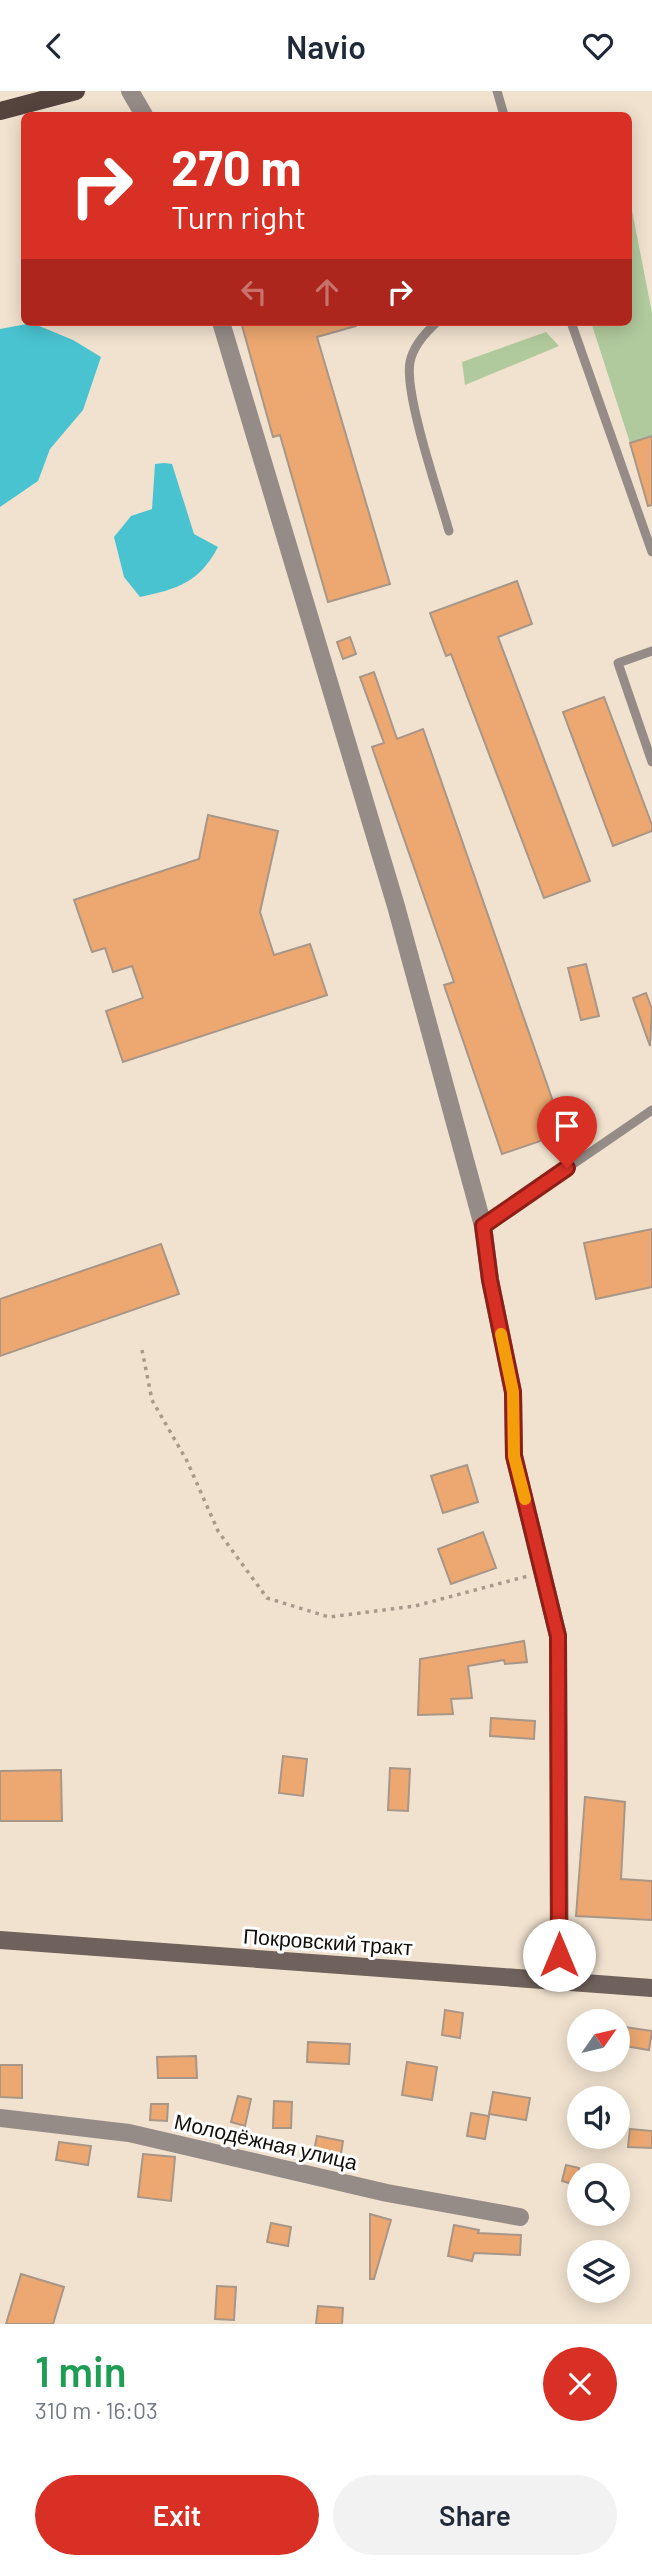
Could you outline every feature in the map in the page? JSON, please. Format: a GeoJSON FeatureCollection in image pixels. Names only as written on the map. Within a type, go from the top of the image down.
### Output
{"type":"FeatureCollection","features":[{"type":"Feature","properties":{"kind":"main road"},"geometry":{"type":"LineString","coordinates":[[0,111],[52,94],[76,91]]}},
{"type":"Feature","properties":{"kind":"main road","name":"Покровский тракт"},"geometry":{"type":"LineString","coordinates":[[0,1940],[652,1988]]}},
{"type":"Feature","properties":{"kind":"street"},"geometry":{"type":"LineString","coordinates":[[130,91],[142,112]]}},
{"type":"Feature","properties":{"kind":"street"},"geometry":{"type":"LineString","coordinates":[[222,326],[396,906],[483,1226],[490,1280],[513,1392],[514,1456],[558,1636],[560,1981]]}},
{"type":"Feature","properties":{"kind":"street","name":"Молодёжная улица"},"geometry":{"type":"LineString","coordinates":[[0,2118],[129,2133],[387,2193],[520,2217]]}},
{"type":"Feature","properties":{"kind":"lane"},"geometry":{"type":"LineString","coordinates":[[497,91],[503,112]]}},
{"type":"Feature","properties":{"kind":"lane"},"geometry":{"type":"LineString","coordinates":[[433,326],[423,335],[410,362],[413,401],[449,531]]}},
{"type":"Feature","properties":{"kind":"lane"},"geometry":{"type":"LineString","coordinates":[[572,326],[652,552]]}},
{"type":"Feature","properties":{"kind":"lane"},"geometry":{"type":"LineString","coordinates":[[652,651],[618,663],[652,762]]}},
{"type":"Feature","properties":{"kind":"lane"},"geometry":{"type":"LineString","coordinates":[[483,1226],[652,1110]]}},
{"type":"Feature","properties":{"kind":"path"},"geometry":{"type":"LineString","coordinates":[[142,1350],[152,1400],[187,1461],[218,1531],[267,1598],[329,1617],[415,1606],[544,1571]]}},
{"type":"Feature","properties":{"kind":"green space"},"geometry":{"type":"Polygon","coordinates":[[[632,210],[652,313],[652,436],[630,443],[592,326],[632,326],[632,210]]]}},
{"type":"Feature","properties":{"kind":"green space"},"geometry":{"type":"Polygon","coordinates":[[[546,332],[559,346],[465,385],[462,362],[546,332]]]}},
{"type":"Feature","properties":{"kind":"water"},"geometry":{"type":"Polygon","coordinates":[[[21,325],[39,326],[73,340],[101,357],[83,410],[50,449],[38,481],[0,507],[0,329],[21,325]]]}},
{"type":"Feature","properties":{"kind":"water"},"geometry":{"type":"Polygon","coordinates":[[[155,464],[172,464],[194,534],[218,547],[203,569],[186,583],[140,597],[124,577],[114,537],[131,516],[152,509],[155,464]]]}},
{"type":"Feature","properties":{"kind":"building"},"geometry":{"type":"Polygon","coordinates":[[[242,326],[356,326],[317,337],[390,584],[328,602],[280,435],[273,437],[242,326]]]}},
{"type":"Feature","properties":{"kind":"building"},"geometry":{"type":"Polygon","coordinates":[[[652,436],[652,505],[648,506],[630,443],[652,436]]]}},
{"type":"Feature","properties":{"kind":"building"},"geometry":{"type":"Polygon","coordinates":[[[517,581],[532,624],[498,637],[590,881],[544,898],[451,654],[446,656],[430,613],[517,581]]]}},
{"type":"Feature","properties":{"kind":"building"},"geometry":{"type":"Polygon","coordinates":[[[350,637],[356,654],[343,659],[337,642],[350,637]]]}},
{"type":"Feature","properties":{"kind":"building"},"geometry":{"type":"Polygon","coordinates":[[[374,672],[397,739],[423,729],[564,1133],[502,1154],[444,985],[454,982],[372,747],[384,743],[360,677],[374,672]]]}},
{"type":"Feature","properties":{"kind":"building"},"geometry":{"type":"Polygon","coordinates":[[[604,697],[652,825],[652,831],[613,846],[563,712],[604,697]]]}},
{"type":"Feature","properties":{"kind":"building"},"geometry":{"type":"Polygon","coordinates":[[[208,815],[278,831],[260,912],[274,955],[310,944],[327,995],[123,1062],[106,1011],[143,998],[132,966],[113,972],[105,948],[92,952],[74,900],[199,859],[208,815]]]}},
{"type":"Feature","properties":{"kind":"building"},"geometry":{"type":"Polygon","coordinates":[[[586,964],[599,1016],[581,1020],[568,968],[586,964]]]}},
{"type":"Feature","properties":{"kind":"building"},"geometry":{"type":"Polygon","coordinates":[[[646,993],[652,1009],[650,1046],[633,998],[646,993]]]}},
{"type":"Feature","properties":{"kind":"building"},"geometry":{"type":"Polygon","coordinates":[[[652,1229],[652,1287],[596,1299],[584,1243],[652,1229]]]}},
{"type":"Feature","properties":{"kind":"building"},"geometry":{"type":"Polygon","coordinates":[[[161,1244],[179,1294],[0,1356],[0,1299],[161,1244]]]}},
{"type":"Feature","properties":{"kind":"building"},"geometry":{"type":"Polygon","coordinates":[[[467,1465],[478,1502],[443,1513],[431,1476],[467,1465]]]}},
{"type":"Feature","properties":{"kind":"building"},"geometry":{"type":"Polygon","coordinates":[[[483,1532],[496,1568],[451,1584],[438,1549],[483,1532]]]}},
{"type":"Feature","properties":{"kind":"building"},"geometry":{"type":"Polygon","coordinates":[[[524,1641],[527,1662],[505,1664],[504,1660],[468,1666],[472,1698],[451,1699],[453,1714],[418,1715],[420,1659],[524,1641]]]}},
{"type":"Feature","properties":{"kind":"building"},"geometry":{"type":"Polygon","coordinates":[[[491,1718],[535,1721],[534,1739],[490,1736],[491,1718]]]}},
{"type":"Feature","properties":{"kind":"building"},"geometry":{"type":"Polygon","coordinates":[[[283,1756],[307,1759],[303,1796],[279,1793],[283,1756]]]}},
{"type":"Feature","properties":{"kind":"building"},"geometry":{"type":"Polygon","coordinates":[[[390,1768],[410,1769],[408,1811],[388,1810],[390,1768]]]}},
{"type":"Feature","properties":{"kind":"building"},"geometry":{"type":"Polygon","coordinates":[[[61,1770],[62,1821],[0,1821],[0,1771],[61,1770]]]}},
{"type":"Feature","properties":{"kind":"building"},"geometry":{"type":"Polygon","coordinates":[[[585,1797],[625,1802],[621,1879],[652,1881],[652,1920],[576,1916],[585,1797]]]}},
{"type":"Feature","properties":{"kind":"building"},"geometry":{"type":"Polygon","coordinates":[[[445,2010],[463,2013],[460,2038],[442,2035],[445,2010]]]}},
{"type":"Feature","properties":{"kind":"building"},"geometry":{"type":"Polygon","coordinates":[[[630,2028],[652,2031],[649,2050],[630,2047],[630,2028]]]}},
{"type":"Feature","properties":{"kind":"building"},"geometry":{"type":"Polygon","coordinates":[[[308,2042],[350,2044],[349,2064],[307,2062],[308,2042]]]}},
{"type":"Feature","properties":{"kind":"building"},"geometry":{"type":"Polygon","coordinates":[[[196,2056],[197,2078],[158,2078],[157,2057],[196,2056]]]}},
{"type":"Feature","properties":{"kind":"building"},"geometry":{"type":"Polygon","coordinates":[[[407,2062],[437,2067],[432,2100],[402,2095],[407,2062]]]}},
{"type":"Feature","properties":{"kind":"building"},"geometry":{"type":"Polygon","coordinates":[[[0,2065],[22,2065],[22,2098],[0,2097],[0,2065]]]}},
{"type":"Feature","properties":{"kind":"building"},"geometry":{"type":"Polygon","coordinates":[[[493,2092],[530,2098],[526,2120],[489,2114],[493,2092]]]}},
{"type":"Feature","properties":{"kind":"building"},"geometry":{"type":"Polygon","coordinates":[[[238,2096],[251,2099],[245,2126],[231,2122],[238,2096]]]}},
{"type":"Feature","properties":{"kind":"building"},"geometry":{"type":"Polygon","coordinates":[[[274,2101],[292,2102],[291,2128],[273,2128],[274,2101]]]}},
{"type":"Feature","properties":{"kind":"building"},"geometry":{"type":"Polygon","coordinates":[[[151,2104],[168,2104],[167,2121],[150,2120],[151,2104]]]}},
{"type":"Feature","properties":{"kind":"building"},"geometry":{"type":"Polygon","coordinates":[[[471,2113],[489,2116],[485,2139],[467,2136],[471,2113]]]}},
{"type":"Feature","properties":{"kind":"building"},"geometry":{"type":"Polygon","coordinates":[[[630,2129],[652,2131],[652,2148],[630,2147],[630,2129]]]}},
{"type":"Feature","properties":{"kind":"building"},"geometry":{"type":"Polygon","coordinates":[[[317,2136],[343,2141],[340,2160],[313,2156],[317,2136]]]}},
{"type":"Feature","properties":{"kind":"building"},"geometry":{"type":"Polygon","coordinates":[[[59,2142],[91,2146],[88,2165],[56,2160],[59,2142]]]}},
{"type":"Feature","properties":{"kind":"building"},"geometry":{"type":"Polygon","coordinates":[[[143,2154],[175,2157],[171,2201],[138,2197],[143,2154]]]}},
{"type":"Feature","properties":{"kind":"building"},"geometry":{"type":"Polygon","coordinates":[[[566,2165],[567,2165],[567,2182],[562,2181],[566,2165]]]}},
{"type":"Feature","properties":{"kind":"building"},"geometry":{"type":"Polygon","coordinates":[[[370,2214],[391,2220],[374,2279],[370,2279],[370,2214]]]}},
{"type":"Feature","properties":{"kind":"building"},"geometry":{"type":"Polygon","coordinates":[[[271,2223],[291,2227],[288,2246],[267,2242],[271,2223]]]}},
{"type":"Feature","properties":{"kind":"building"},"geometry":{"type":"Polygon","coordinates":[[[454,2225],[479,2230],[478,2233],[521,2235],[520,2255],[474,2253],[472,2261],[448,2256],[454,2225]]]}},
{"type":"Feature","properties":{"kind":"building"},"geometry":{"type":"Polygon","coordinates":[[[21,2274],[64,2287],[53,2324],[6,2324],[21,2274]]]}},
{"type":"Feature","properties":{"kind":"building"},"geometry":{"type":"Polygon","coordinates":[[[217,2286],[236,2287],[234,2320],[215,2319],[217,2286]]]}},
{"type":"Feature","properties":{"kind":"building"},"geometry":{"type":"Polygon","coordinates":[[[318,2306],[343,2308],[342,2324],[316,2324],[318,2306]]]}},
{"type":"Feature","properties":{"kind":"slow traffic"},"geometry":{"type":"LineString","coordinates":[[501,1334],[513,1392],[514,1456],[525,1499]]}},
{"type":"Feature","properties":{"kind":"route"},"geometry":{"type":"LineString","coordinates":[[559,1955],[558,1636],[514,1456],[513,1392],[490,1280],[483,1226],[567,1168]]}}]}
